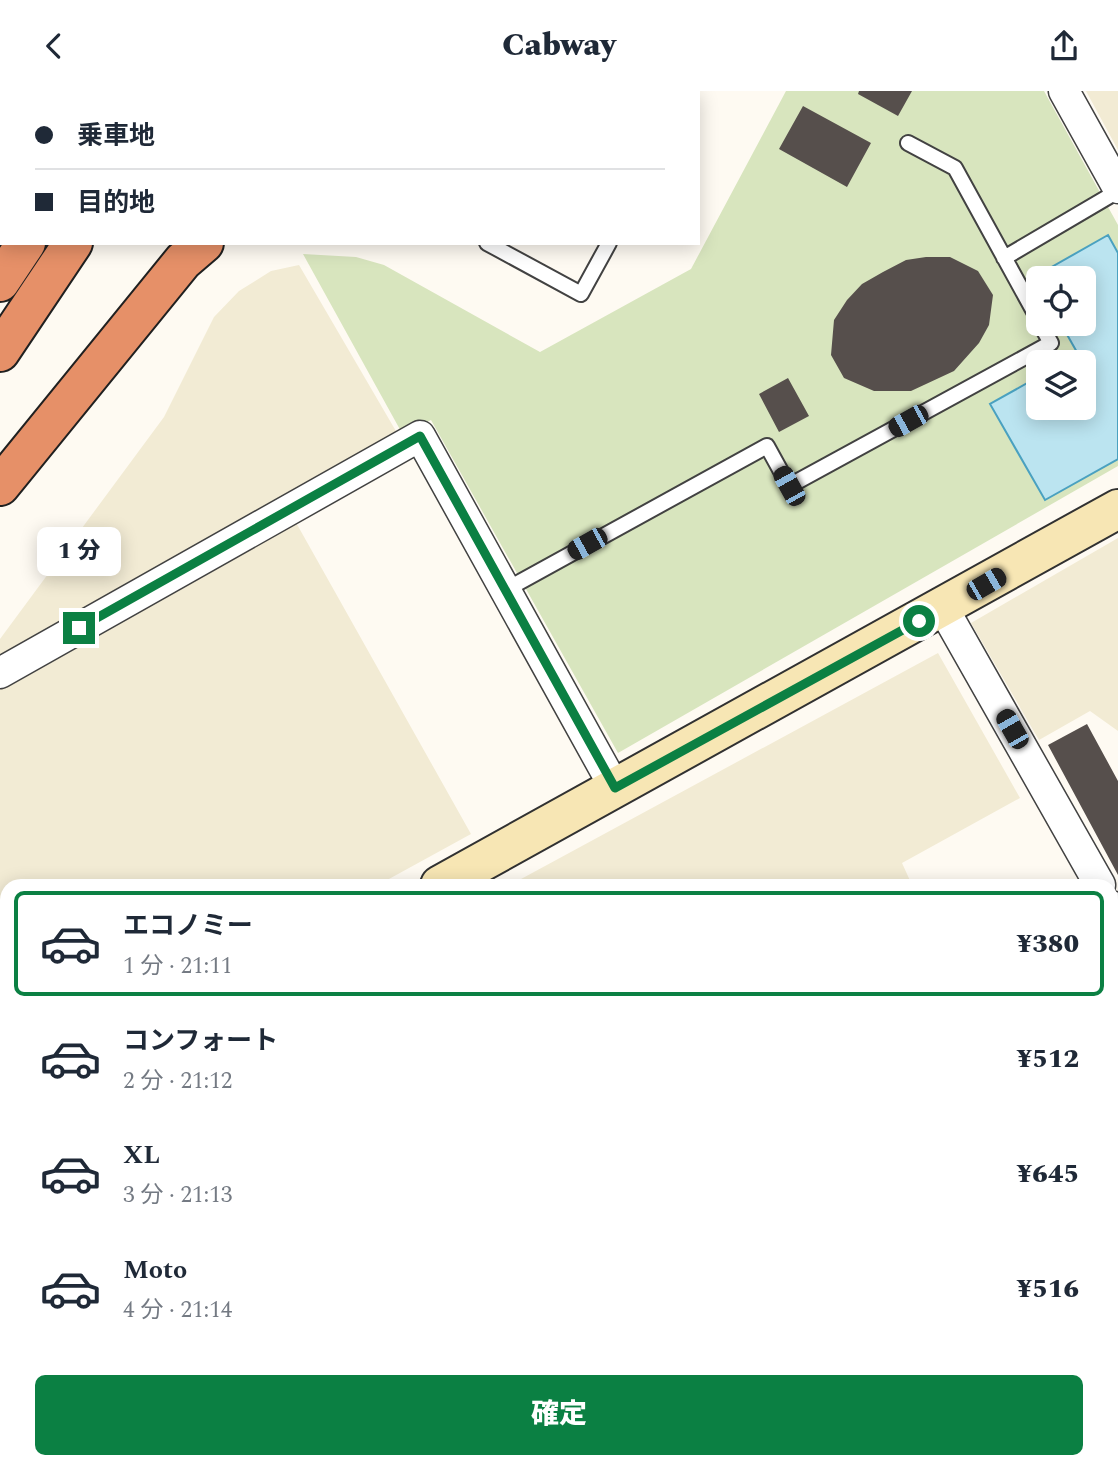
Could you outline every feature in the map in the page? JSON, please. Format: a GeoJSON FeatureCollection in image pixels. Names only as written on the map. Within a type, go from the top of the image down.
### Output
{"type":"FeatureCollection","features":[{"type":"Feature","properties":{"kind":"highway"},"geometry":{"type":"LineString","coordinates":[[0,282],[25,245]]}},
{"type":"Feature","properties":{"kind":"highway"},"geometry":{"type":"LineString","coordinates":[[0,352],[73,245]]}},
{"type":"Feature","properties":{"kind":"highway"},"geometry":{"type":"LineString","coordinates":[[0,486],[183,261],[202,245]]}},
{"type":"Feature","properties":{"kind":"street"},"geometry":{"type":"LineString","coordinates":[[1064,91],[1118,190]]}},
{"type":"Feature","properties":{"kind":"street"},"geometry":{"type":"LineString","coordinates":[[0,673],[420,436],[615,788]]}},
{"type":"Feature","properties":{"kind":"street"},"geometry":{"type":"LineString","coordinates":[[451,879],[1118,509]]}},
{"type":"Feature","properties":{"kind":"street"},"geometry":{"type":"LineString","coordinates":[[943,608],[1097,879]]}},
{"type":"Feature","properties":{"kind":"lane"},"geometry":{"type":"LineString","coordinates":[[908,143],[955,169],[1026,298]]}},
{"type":"Feature","properties":{"kind":"lane"},"geometry":{"type":"LineString","coordinates":[[1004,258],[1118,190]]}},
{"type":"Feature","properties":{"kind":"lane"},"geometry":{"type":"LineString","coordinates":[[491,245],[581,294],[608,245]]}},
{"type":"Feature","properties":{"kind":"lane"},"geometry":{"type":"LineString","coordinates":[[507,589],[767,446],[789,486],[1051,343],[1047,336]]}},
{"type":"Feature","properties":{"kind":"shaded area"},"geometry":{"type":"Polygon","coordinates":[[[1086,91],[1118,91],[1118,150],[1086,91]]]}},
{"type":"Feature","properties":{"kind":"shaded area"},"geometry":{"type":"Polygon","coordinates":[[[299,265],[400,438],[285,503],[471,834],[389,879],[0,879],[0,639],[164,417],[214,317],[239,291],[271,271],[299,265]]]}},
{"type":"Feature","properties":{"kind":"shaded area"},"geometry":{"type":"Polygon","coordinates":[[[1118,538],[1118,731],[1090,711],[1039,740],[971,623],[1118,538]]]}},
{"type":"Feature","properties":{"kind":"shaded area"},"geometry":{"type":"Polygon","coordinates":[[[938,653],[1020,798],[902,863],[909,879],[521,879],[938,653]]]}},
{"type":"Feature","properties":{"kind":"green space"},"geometry":{"type":"Polygon","coordinates":[[[786,91],[1044,91],[1118,225],[1118,466],[618,753],[431,420],[403,435],[303,254],[356,257],[384,265],[540,352],[691,269],[786,91]]]}},
{"type":"Feature","properties":{"kind":"water"},"geometry":{"type":"Polygon","coordinates":[[[1108,235],[1118,253],[1118,459],[1045,500],[990,404],[1026,384],[1026,420],[1096,420],[1096,350],[1076,350],[1068,336],[1096,336],[1096,266],[1053,266],[1108,235]]]}},
{"type":"Feature","properties":{"kind":"building"},"geometry":{"type":"Polygon","coordinates":[[[859,91],[912,91],[898,116],[858,94],[859,91]]]}},
{"type":"Feature","properties":{"kind":"building"},"geometry":{"type":"Polygon","coordinates":[[[803,106],[871,143],[847,187],[779,149],[803,106]]]}},
{"type":"Feature","properties":{"kind":"building"},"geometry":{"type":"Polygon","coordinates":[[[950,257],[978,271],[993,295],[989,325],[979,343],[954,371],[911,391],[874,391],[844,378],[831,355],[834,320],[847,300],[862,284],[883,272],[906,260],[950,257]]]}},
{"type":"Feature","properties":{"kind":"building"},"geometry":{"type":"Polygon","coordinates":[[[788,378],[809,416],[779,432],[759,394],[788,378]]]}},
{"type":"Feature","properties":{"kind":"building"},"geometry":{"type":"Polygon","coordinates":[[[1087,724],[1118,781],[1118,875],[1048,745],[1087,724]]]}},
{"type":"Feature","properties":{"kind":"route"},"geometry":{"type":"LineString","coordinates":[[79,628],[420,436],[615,788],[919,621]]}}]}
